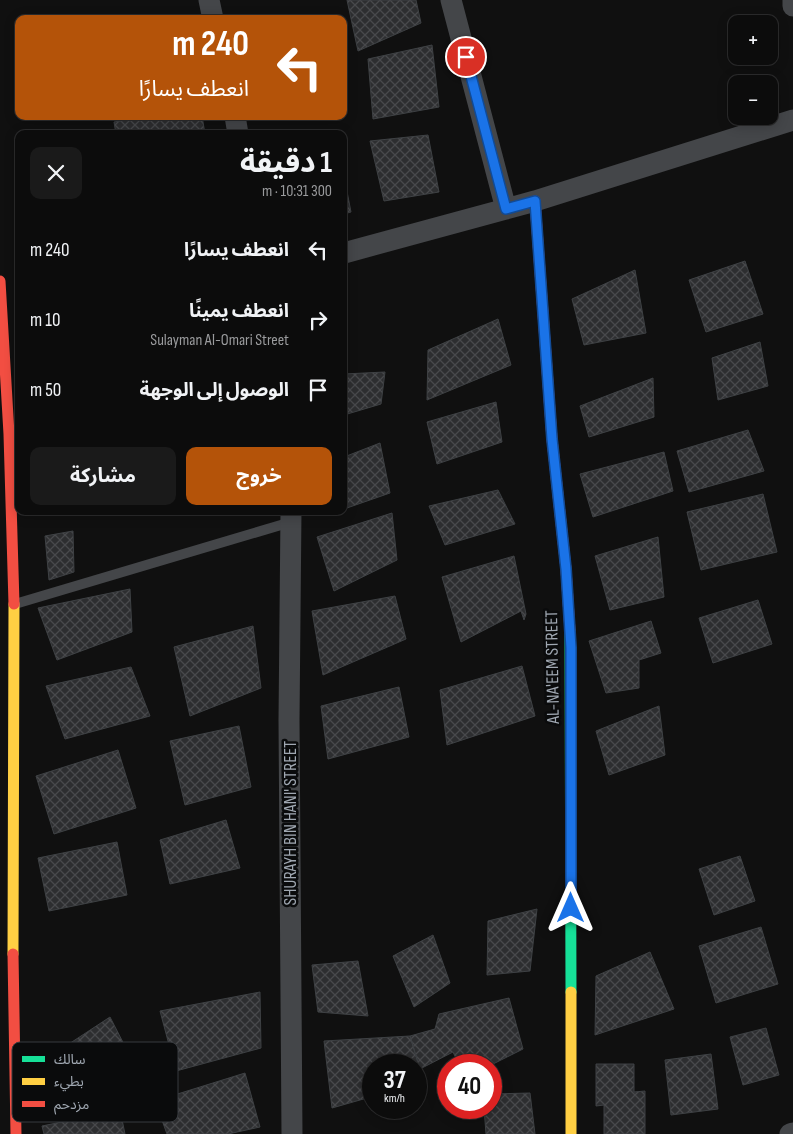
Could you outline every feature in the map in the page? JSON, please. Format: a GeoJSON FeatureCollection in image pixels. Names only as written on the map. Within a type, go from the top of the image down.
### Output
{"type":"FeatureCollection","features":[{"type":"Feature","properties":{"kind":"street"},"geometry":{"type":"LineString","coordinates":[[209,0],[212,15]]}},
{"type":"Feature","properties":{"kind":"street"},"geometry":{"type":"LineString","coordinates":[[451,0],[506,209]]}},
{"type":"Feature","properties":{"kind":"street"},"geometry":{"type":"LineString","coordinates":[[793,0],[793,6]]}},
{"type":"Feature","properties":{"kind":"street"},"geometry":{"type":"LineString","coordinates":[[347,252],[535,201],[793,120]]}},
{"type":"Feature","properties":{"kind":"street","name":"AL-NA'EEM STREET"},"geometry":{"type":"LineString","coordinates":[[535,201],[553,449],[566,569],[571,648],[571,1134]]}},
{"type":"Feature","properties":{"kind":"street"},"geometry":{"type":"LineString","coordinates":[[0,281],[12,348],[9,434],[14,604],[9,657],[14,1042]]}},
{"type":"Feature","properties":{"kind":"street","name":"SHURAYH BIN HANI' STREET"},"geometry":{"type":"LineString","coordinates":[[291,517],[289,730],[292,1134]]}},
{"type":"Feature","properties":{"kind":"lane"},"geometry":{"type":"LineString","coordinates":[[14,604],[291,517]]}},
{"type":"Feature","properties":{"kind":"building"},"geometry":{"type":"Polygon","coordinates":[[[347,0],[416,0],[421,23],[358,51],[347,0]]]}},
{"type":"Feature","properties":{"kind":"building"},"geometry":{"type":"Polygon","coordinates":[[[432,45],[439,107],[373,119],[368,59],[432,45]]]}},
{"type":"Feature","properties":{"kind":"building"},"geometry":{"type":"Polygon","coordinates":[[[126,120],[203,120],[204,130],[115,130],[114,122],[126,120]]]}},
{"type":"Feature","properties":{"kind":"building"},"geometry":{"type":"Polygon","coordinates":[[[428,135],[439,192],[384,201],[370,141],[428,135]]]}},
{"type":"Feature","properties":{"kind":"building"},"geometry":{"type":"Polygon","coordinates":[[[347,191],[351,212],[347,213],[347,191]]]}},
{"type":"Feature","properties":{"kind":"building"},"geometry":{"type":"Polygon","coordinates":[[[745,261],[763,314],[706,332],[689,280],[745,261]]]}},
{"type":"Feature","properties":{"kind":"building"},"geometry":{"type":"Polygon","coordinates":[[[635,270],[646,333],[584,345],[572,299],[635,270]]]}},
{"type":"Feature","properties":{"kind":"building"},"geometry":{"type":"Polygon","coordinates":[[[498,319],[511,365],[427,400],[428,350],[498,319]]]}},
{"type":"Feature","properties":{"kind":"building"},"geometry":{"type":"Polygon","coordinates":[[[760,342],[768,386],[718,400],[712,358],[760,342]]]}},
{"type":"Feature","properties":{"kind":"building"},"geometry":{"type":"Polygon","coordinates":[[[385,372],[381,404],[347,414],[347,374],[385,372]]]}},
{"type":"Feature","properties":{"kind":"building"},"geometry":{"type":"Polygon","coordinates":[[[653,378],[654,417],[589,437],[580,406],[653,378]]]}},
{"type":"Feature","properties":{"kind":"building"},"geometry":{"type":"Polygon","coordinates":[[[496,402],[502,442],[437,464],[427,422],[496,402]]]}},
{"type":"Feature","properties":{"kind":"building"},"geometry":{"type":"Polygon","coordinates":[[[748,430],[764,471],[689,492],[677,451],[748,430]]]}},
{"type":"Feature","properties":{"kind":"building"},"geometry":{"type":"Polygon","coordinates":[[[380,443],[390,493],[347,508],[347,456],[380,443]]]}},
{"type":"Feature","properties":{"kind":"building"},"geometry":{"type":"Polygon","coordinates":[[[664,452],[673,491],[593,517],[580,474],[664,452]]]}},
{"type":"Feature","properties":{"kind":"building"},"geometry":{"type":"Polygon","coordinates":[[[498,490],[515,524],[445,545],[429,506],[498,490]]]}},
{"type":"Feature","properties":{"kind":"building"},"geometry":{"type":"Polygon","coordinates":[[[763,494],[777,552],[701,570],[687,512],[763,494]]]}},
{"type":"Feature","properties":{"kind":"building"},"geometry":{"type":"Polygon","coordinates":[[[392,513],[397,560],[334,591],[317,537],[392,513]]]}},
{"type":"Feature","properties":{"kind":"building"},"geometry":{"type":"Polygon","coordinates":[[[73,531],[74,572],[49,580],[45,536],[73,531]]]}},
{"type":"Feature","properties":{"kind":"building"},"geometry":{"type":"Polygon","coordinates":[[[658,537],[664,597],[610,610],[595,556],[658,537]]]}},
{"type":"Feature","properties":{"kind":"building"},"geometry":{"type":"Polygon","coordinates":[[[514,556],[526,614],[524,620],[521,611],[461,642],[442,577],[514,556]]]}},
{"type":"Feature","properties":{"kind":"building"},"geometry":{"type":"Polygon","coordinates":[[[130,589],[132,632],[57,660],[38,608],[130,589]]]}},
{"type":"Feature","properties":{"kind":"building"},"geometry":{"type":"Polygon","coordinates":[[[395,596],[406,639],[323,675],[312,611],[395,596]]]}},
{"type":"Feature","properties":{"kind":"building"},"geometry":{"type":"Polygon","coordinates":[[[758,600],[772,644],[713,663],[699,618],[758,600]]]}},
{"type":"Feature","properties":{"kind":"building"},"geometry":{"type":"Polygon","coordinates":[[[651,621],[661,653],[639,660],[639,688],[606,693],[589,641],[651,621]]]}},
{"type":"Feature","properties":{"kind":"building"},"geometry":{"type":"Polygon","coordinates":[[[253,626],[261,688],[190,716],[174,647],[253,626]]]}},
{"type":"Feature","properties":{"kind":"building"},"geometry":{"type":"Polygon","coordinates":[[[522,666],[535,716],[447,745],[440,690],[522,666]]]}},
{"type":"Feature","properties":{"kind":"building"},"geometry":{"type":"Polygon","coordinates":[[[131,667],[150,716],[65,739],[46,686],[131,667]]]}},
{"type":"Feature","properties":{"kind":"building"},"geometry":{"type":"Polygon","coordinates":[[[399,687],[409,737],[328,759],[321,706],[399,687]]]}},
{"type":"Feature","properties":{"kind":"building"},"geometry":{"type":"Polygon","coordinates":[[[659,706],[665,755],[609,775],[596,731],[659,706]]]}},
{"type":"Feature","properties":{"kind":"building"},"geometry":{"type":"Polygon","coordinates":[[[239,726],[251,787],[185,805],[170,741],[239,726]]]}},
{"type":"Feature","properties":{"kind":"building"},"geometry":{"type":"Polygon","coordinates":[[[118,750],[136,808],[54,834],[36,776],[118,750]]]}},
{"type":"Feature","properties":{"kind":"building"},"geometry":{"type":"Polygon","coordinates":[[[226,820],[240,868],[170,884],[160,840],[226,820]]]}},
{"type":"Feature","properties":{"kind":"building"},"geometry":{"type":"Polygon","coordinates":[[[117,842],[127,895],[49,911],[38,858],[117,842]]]}},
{"type":"Feature","properties":{"kind":"building"},"geometry":{"type":"Polygon","coordinates":[[[740,856],[755,901],[714,915],[699,869],[740,856]]]}},
{"type":"Feature","properties":{"kind":"building"},"geometry":{"type":"Polygon","coordinates":[[[537,909],[530,971],[487,975],[488,921],[537,909]]]}},
{"type":"Feature","properties":{"kind":"building"},"geometry":{"type":"Polygon","coordinates":[[[761,927],[778,984],[716,1003],[699,946],[761,927]]]}},
{"type":"Feature","properties":{"kind":"building"},"geometry":{"type":"Polygon","coordinates":[[[433,935],[450,983],[414,1007],[393,956],[433,935]]]}},
{"type":"Feature","properties":{"kind":"building"},"geometry":{"type":"Polygon","coordinates":[[[650,952],[674,1009],[595,1035],[596,976],[650,952]]]}},
{"type":"Feature","properties":{"kind":"building"},"geometry":{"type":"Polygon","coordinates":[[[358,961],[368,1016],[318,1012],[312,965],[358,961]]]}},
{"type":"Feature","properties":{"kind":"building"},"geometry":{"type":"Polygon","coordinates":[[[260,992],[261,1048],[178,1070],[178,1042],[168,1042],[160,1011],[260,992]]]}},
{"type":"Feature","properties":{"kind":"building"},"geometry":{"type":"Polygon","coordinates":[[[509,998],[523,1049],[502,1060],[502,1054],[454,1054],[453,1052],[449,1054],[437,1054],[437,1060],[427,1065],[427,1054],[415,1054],[410,1036],[435,1029],[439,1014],[509,998]]]}},
{"type":"Feature","properties":{"kind":"building"},"geometry":{"type":"Polygon","coordinates":[[[110,1017],[123,1042],[72,1042],[110,1017]]]}},
{"type":"Feature","properties":{"kind":"building"},"geometry":{"type":"Polygon","coordinates":[[[766,1028],[779,1075],[743,1085],[730,1037],[766,1028]]]}},
{"type":"Feature","properties":{"kind":"building"},"geometry":{"type":"Polygon","coordinates":[[[410,1036],[415,1054],[362,1054],[362,1099],[332,1108],[324,1041],[410,1036]]]}},
{"type":"Feature","properties":{"kind":"building"},"geometry":{"type":"Polygon","coordinates":[[[711,1054],[718,1109],[671,1115],[665,1060],[711,1054]]]}},
{"type":"Feature","properties":{"kind":"building"},"geometry":{"type":"Polygon","coordinates":[[[596,1064],[634,1064],[634,1092],[645,1091],[645,1134],[604,1134],[604,1105],[596,1106],[596,1064]]]}},
{"type":"Feature","properties":{"kind":"building"},"geometry":{"type":"Polygon","coordinates":[[[245,1073],[260,1127],[228,1134],[167,1134],[163,1122],[178,1122],[178,1094],[245,1073]]]}},
{"type":"Feature","properties":{"kind":"building"},"geometry":{"type":"Polygon","coordinates":[[[530,1093],[535,1134],[486,1134],[485,1119],[502,1119],[502,1094],[530,1093]]]}},
{"type":"Feature","properties":{"kind":"building"},"geometry":{"type":"Polygon","coordinates":[[[62,1122],[122,1122],[125,1134],[44,1134],[42,1126],[62,1122]]]}},
{"type":"Feature","properties":{"kind":"traffic: fast"},"geometry":{"type":"LineString","coordinates":[[570,631],[571,992]]}},
{"type":"Feature","properties":{"kind":"traffic: slow"},"geometry":{"type":"LineString","coordinates":[[13,954],[14,604]]}},
{"type":"Feature","properties":{"kind":"traffic: slow"},"geometry":{"type":"LineString","coordinates":[[571,992],[571,1134]]}},
{"type":"Feature","properties":{"kind":"traffic: jam"},"geometry":{"type":"LineString","coordinates":[[535,201],[552,439],[566,569],[570,631]]}},
{"type":"Feature","properties":{"kind":"traffic: jam"},"geometry":{"type":"LineString","coordinates":[[0,281],[9,434],[14,604]]}},
{"type":"Feature","properties":{"kind":"traffic: jam"},"geometry":{"type":"LineString","coordinates":[[13,954],[14,1042]]}},
{"type":"Feature","properties":{"kind":"traffic: jam"},"geometry":{"type":"LineString","coordinates":[[16,1122],[16,1134]]}},
{"type":"Feature","properties":{"kind":"route"},"geometry":{"type":"LineString","coordinates":[[466,57],[506,209],[535,201],[552,439],[566,569],[571,648],[571,908]]}}]}
